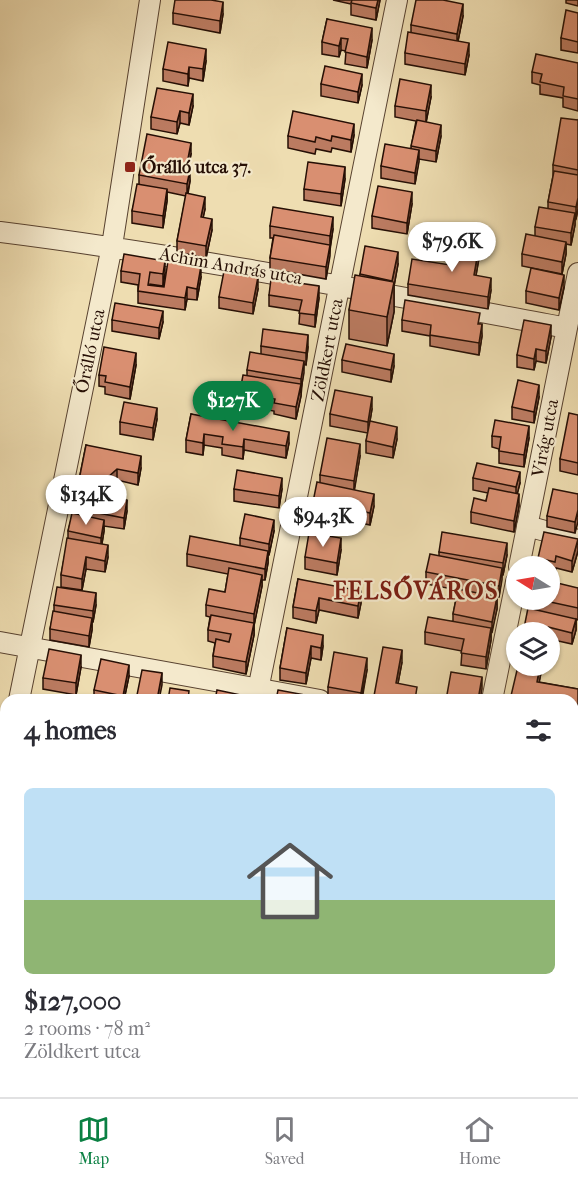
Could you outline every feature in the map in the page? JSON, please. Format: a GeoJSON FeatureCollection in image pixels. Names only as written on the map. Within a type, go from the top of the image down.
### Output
{"type":"FeatureCollection","features":[{"type":"Feature","properties":{"kind":"street","name":"Őrálló utca"},"geometry":{"type":"LineString","coordinates":[[20,694],[112,246],[150,0]]}},
{"type":"Feature","properties":{"kind":"street","name":"Zöldkert utca"},"geometry":{"type":"LineString","coordinates":[[257,694],[397,0]]}},
{"type":"Feature","properties":{"kind":"street","name":"Áchim András utca"},"geometry":{"type":"LineString","coordinates":[[0,232],[112,246],[340,285],[567,328]]}},
{"type":"Feature","properties":{"kind":"street","name":"Virág utca"},"geometry":{"type":"LineString","coordinates":[[521,556],[578,273]]}},
{"type":"Feature","properties":{"kind":"street"},"geometry":{"type":"LineString","coordinates":[[527,526],[578,540]]}},
{"type":"Feature","properties":{"kind":"street"},"geometry":{"type":"LineString","coordinates":[[493,694],[510,610]]}},
{"type":"Feature","properties":{"kind":"street"},"geometry":{"type":"LineString","coordinates":[[0,642],[252,694]]}},
{"type":"Feature","properties":{"kind":"building"},"geometry":{"type":"Polygon","coordinates":[[[175,0],[223,2],[220,21],[173,13],[175,0]]]}},
{"type":"Feature","properties":{"kind":"building"},"geometry":{"type":"Polygon","coordinates":[[[352,0],[378,0],[376,8],[351,3],[352,0]]]}},
{"type":"Feature","properties":{"kind":"building"},"geometry":{"type":"Polygon","coordinates":[[[416,0],[443,0],[463,4],[457,34],[411,25],[416,0]]]}},
{"type":"Feature","properties":{"kind":"building"},"geometry":{"type":"Polygon","coordinates":[[[566,10],[578,13],[578,42],[561,38],[566,10]]]}},
{"type":"Feature","properties":{"kind":"building"},"geometry":{"type":"Polygon","coordinates":[[[327,19],[372,28],[367,57],[345,52],[348,39],[341,38],[339,46],[322,42],[327,19]]]}},
{"type":"Feature","properties":{"kind":"building"},"geometry":{"type":"Polygon","coordinates":[[[408,32],[469,43],[465,64],[405,53],[408,32]]]}},
{"type":"Feature","properties":{"kind":"building"},"geometry":{"type":"Polygon","coordinates":[[[168,42],[206,49],[203,69],[189,67],[188,74],[163,69],[168,42]]]}},
{"type":"Feature","properties":{"kind":"building"},"geometry":{"type":"Polygon","coordinates":[[[536,54],[578,63],[578,99],[563,96],[564,87],[540,82],[542,74],[532,72],[536,54]]]}},
{"type":"Feature","properties":{"kind":"building"},"geometry":{"type":"Polygon","coordinates":[[[325,66],[362,74],[358,92],[321,84],[325,66]]]}},
{"type":"Feature","properties":{"kind":"building"},"geometry":{"type":"Polygon","coordinates":[[[400,79],[431,85],[426,111],[395,106],[400,79]]]}},
{"type":"Feature","properties":{"kind":"building"},"geometry":{"type":"Polygon","coordinates":[[[157,88],[193,94],[189,113],[180,111],[177,122],[151,117],[157,88]]]}},
{"type":"Feature","properties":{"kind":"building"},"geometry":{"type":"Polygon","coordinates":[[[293,111],[354,124],[351,140],[332,136],[331,141],[316,137],[315,142],[288,136],[293,111]]]}},
{"type":"Feature","properties":{"kind":"building"},"geometry":{"type":"Polygon","coordinates":[[[561,118],[578,120],[578,170],[553,165],[561,118]]]}},
{"type":"Feature","properties":{"kind":"building"},"geometry":{"type":"Polygon","coordinates":[[[417,120],[441,125],[436,151],[411,146],[417,120]]]}},
{"type":"Feature","properties":{"kind":"building"},"geometry":{"type":"Polygon","coordinates":[[[147,134],[191,143],[186,169],[190,170],[187,184],[139,175],[147,134]]]}},
{"type":"Feature","properties":{"kind":"building"},"geometry":{"type":"Polygon","coordinates":[[[385,144],[419,150],[415,173],[381,166],[385,144]]]}},
{"type":"Feature","properties":{"kind":"building"},"geometry":{"type":"Polygon","coordinates":[[[308,162],[345,167],[341,194],[304,189],[308,162]]]}},
{"type":"Feature","properties":{"kind":"building"},"geometry":{"type":"Polygon","coordinates":[[[554,171],[578,175],[576,207],[548,202],[554,171]]]}},
{"type":"Feature","properties":{"kind":"building"},"geometry":{"type":"Polygon","coordinates":[[[137,184],[167,189],[163,216],[132,211],[137,184]]]}},
{"type":"Feature","properties":{"kind":"building"},"geometry":{"type":"Polygon","coordinates":[[[378,186],[412,192],[407,223],[372,216],[378,186]]]}},
{"type":"Feature","properties":{"kind":"building"},"geometry":{"type":"Polygon","coordinates":[[[186,193],[205,197],[201,217],[212,219],[206,246],[177,241],[186,193]]]}},
{"type":"Feature","properties":{"kind":"building"},"geometry":{"type":"Polygon","coordinates":[[[273,207],[333,217],[330,236],[270,226],[273,207]]]}},
{"type":"Feature","properties":{"kind":"building"},"geometry":{"type":"Polygon","coordinates":[[[539,207],[575,213],[571,233],[535,227],[539,207]]]}},
{"type":"Feature","properties":{"kind":"building"},"geometry":{"type":"Polygon","coordinates":[[[526,234],[566,242],[562,262],[522,254],[526,234]]]}},
{"type":"Feature","properties":{"kind":"building"},"geometry":{"type":"Polygon","coordinates":[[[274,235],[330,245],[326,267],[270,258],[274,235]]]}},
{"type":"Feature","properties":{"kind":"building"},"geometry":{"type":"Polygon","coordinates":[[[454,241],[479,246],[474,275],[491,278],[488,297],[408,284],[412,259],[450,265],[454,241]]]}},
{"type":"Feature","properties":{"kind":"building"},"geometry":{"type":"Polygon","coordinates":[[[365,246],[398,252],[392,281],[360,274],[365,246]]]}},
{"type":"Feature","properties":{"kind":"building"},"geometry":{"type":"Polygon","coordinates":[[[124,254],[165,261],[163,274],[150,272],[148,285],[164,287],[168,261],[201,266],[197,289],[187,287],[185,298],[138,291],[140,274],[121,271],[124,254]]]}},
{"type":"Feature","properties":{"kind":"building"},"geometry":{"type":"Polygon","coordinates":[[[531,268],[564,275],[559,298],[526,291],[531,268]]]}},
{"type":"Feature","properties":{"kind":"building"},"geometry":{"type":"Polygon","coordinates":[[[224,271],[258,277],[253,303],[219,297],[224,271]]]}},
{"type":"Feature","properties":{"kind":"building"},"geometry":{"type":"Polygon","coordinates":[[[355,275],[394,282],[387,317],[349,310],[355,275]]]}},
{"type":"Feature","properties":{"kind":"building"},"geometry":{"type":"Polygon","coordinates":[[[271,279],[319,286],[315,315],[299,313],[302,300],[269,295],[271,279]]]}},
{"type":"Feature","properties":{"kind":"building"},"geometry":{"type":"Polygon","coordinates":[[[405,300],[480,313],[478,324],[482,324],[479,343],[430,335],[431,325],[402,320],[405,300]]]}},
{"type":"Feature","properties":{"kind":"building"},"geometry":{"type":"Polygon","coordinates":[[[115,303],[163,311],[159,328],[112,320],[115,303]]]}},
{"type":"Feature","properties":{"kind":"building"},"geometry":{"type":"Polygon","coordinates":[[[524,320],[551,325],[546,351],[536,349],[534,359],[517,355],[524,320]]]}},
{"type":"Feature","properties":{"kind":"building"},"geometry":{"type":"Polygon","coordinates":[[[263,329],[308,335],[306,353],[261,346],[263,329]]]}},
{"type":"Feature","properties":{"kind":"building"},"geometry":{"type":"Polygon","coordinates":[[[346,344],[394,354],[391,370],[342,360],[346,344]]]}},
{"type":"Feature","properties":{"kind":"building"},"geometry":{"type":"Polygon","coordinates":[[[104,347],[136,353],[130,387],[105,382],[106,376],[99,375],[104,347]]]}},
{"type":"Feature","properties":{"kind":"building"},"geometry":{"type":"Polygon","coordinates":[[[250,352],[304,361],[301,379],[247,370],[250,352]]]}},
{"type":"Feature","properties":{"kind":"building"},"geometry":{"type":"Polygon","coordinates":[[[243,375],[301,384],[296,407],[274,403],[275,399],[258,396],[256,405],[238,402],[243,375]]]}},
{"type":"Feature","properties":{"kind":"building"},"geometry":{"type":"Polygon","coordinates":[[[518,380],[539,385],[534,412],[512,407],[518,380]]]}},
{"type":"Feature","properties":{"kind":"building"},"geometry":{"type":"Polygon","coordinates":[[[335,390],[372,397],[368,422],[330,414],[335,390]]]}},
{"type":"Feature","properties":{"kind":"building"},"geometry":{"type":"Polygon","coordinates":[[[124,402],[157,408],[153,428],[120,422],[124,402]]]}},
{"type":"Feature","properties":{"kind":"building"},"geometry":{"type":"Polygon","coordinates":[[[569,413],[578,415],[578,463],[560,459],[569,413]]]}},
{"type":"Feature","properties":{"kind":"building"},"geometry":{"type":"Polygon","coordinates":[[[191,414],[289,432],[286,446],[244,439],[243,447],[222,444],[223,437],[204,434],[203,443],[186,440],[191,414]]]}},
{"type":"Feature","properties":{"kind":"building"},"geometry":{"type":"Polygon","coordinates":[[[495,420],[529,426],[524,455],[499,451],[501,437],[492,436],[495,420]]]}},
{"type":"Feature","properties":{"kind":"building"},"geometry":{"type":"Polygon","coordinates":[[[370,421],[397,427],[393,447],[366,441],[370,421]]]}},
{"type":"Feature","properties":{"kind":"building"},"geometry":{"type":"Polygon","coordinates":[[[327,438],[360,444],[354,481],[320,475],[327,438]]]}},
{"type":"Feature","properties":{"kind":"building"},"geometry":{"type":"Polygon","coordinates":[[[86,445],[141,456],[138,473],[117,469],[107,478],[99,476],[97,484],[79,480],[86,445]]]}},
{"type":"Feature","properties":{"kind":"building"},"geometry":{"type":"Polygon","coordinates":[[[477,463],[520,472],[516,487],[473,478],[477,463]]]}},
{"type":"Feature","properties":{"kind":"building"},"geometry":{"type":"Polygon","coordinates":[[[237,470],[282,478],[279,496],[234,489],[237,470]]]}},
{"type":"Feature","properties":{"kind":"building"},"geometry":{"type":"Polygon","coordinates":[[[317,482],[374,494],[370,513],[348,508],[340,511],[339,518],[311,512],[317,482]]]}},
{"type":"Feature","properties":{"kind":"building"},"geometry":{"type":"Polygon","coordinates":[[[489,488],[519,494],[514,521],[471,512],[474,498],[486,501],[489,488]]]}},
{"type":"Feature","properties":{"kind":"building"},"geometry":{"type":"Polygon","coordinates":[[[553,489],[578,494],[575,522],[547,516],[553,489]]]}},
{"type":"Feature","properties":{"kind":"building"},"geometry":{"type":"Polygon","coordinates":[[[76,490],[127,500],[124,518],[73,508],[76,490]]]}},
{"type":"Feature","properties":{"kind":"building"},"geometry":{"type":"Polygon","coordinates":[[[72,513],[104,520],[101,538],[68,531],[72,513]]]}},
{"type":"Feature","properties":{"kind":"building"},"geometry":{"type":"Polygon","coordinates":[[[245,514],[274,520],[269,544],[240,538],[245,514]]]}},
{"type":"Feature","properties":{"kind":"building"},"geometry":{"type":"Polygon","coordinates":[[[442,532],[507,543],[503,563],[439,552],[442,532]]]}},
{"type":"Feature","properties":{"kind":"building"},"geometry":{"type":"Polygon","coordinates":[[[544,532],[578,539],[572,561],[560,556],[538,556],[544,532]]]}},
{"type":"Feature","properties":{"kind":"building"},"geometry":{"type":"Polygon","coordinates":[[[309,533],[341,538],[337,563],[305,557],[309,533]]]}},
{"type":"Feature","properties":{"kind":"building"},"geometry":{"type":"Polygon","coordinates":[[[190,536],[268,551],[265,569],[187,554],[190,536]]]}},
{"type":"Feature","properties":{"kind":"building"},"geometry":{"type":"Polygon","coordinates":[[[67,538],[108,545],[105,561],[86,557],[82,579],[61,575],[67,538]]]}},
{"type":"Feature","properties":{"kind":"building"},"geometry":{"type":"Polygon","coordinates":[[[430,554],[502,568],[499,586],[426,572],[430,554]]]}},
{"type":"Feature","properties":{"kind":"building"},"geometry":{"type":"Polygon","coordinates":[[[229,568],[262,575],[254,614],[206,605],[209,589],[225,592],[229,568]]]}},
{"type":"Feature","properties":{"kind":"building"},"geometry":{"type":"Polygon","coordinates":[[[298,579],[361,591],[358,606],[319,598],[316,611],[293,607],[298,579]]]}},
{"type":"Feature","properties":{"kind":"building"},"geometry":{"type":"Polygon","coordinates":[[[560,584],[578,588],[578,608],[560,604],[560,584]]]}},
{"type":"Feature","properties":{"kind":"building"},"geometry":{"type":"Polygon","coordinates":[[[57,587],[96,593],[93,611],[54,605],[57,587]]]}},
{"type":"Feature","properties":{"kind":"building"},"geometry":{"type":"Polygon","coordinates":[[[458,589],[497,597],[492,622],[453,614],[458,589]]]}},
{"type":"Feature","properties":{"kind":"building"},"geometry":{"type":"Polygon","coordinates":[[[528,610],[576,619],[572,633],[560,630],[560,622],[525,622],[528,610]]]}},
{"type":"Feature","properties":{"kind":"building"},"geometry":{"type":"Polygon","coordinates":[[[53,611],[92,618],[89,636],[50,629],[53,611]]]}},
{"type":"Feature","properties":{"kind":"building"},"geometry":{"type":"Polygon","coordinates":[[[211,615],[254,623],[246,662],[213,656],[216,639],[229,642],[231,634],[208,630],[211,615]]]}},
{"type":"Feature","properties":{"kind":"building"},"geometry":{"type":"Polygon","coordinates":[[[428,617],[491,628],[486,657],[461,653],[464,639],[425,632],[428,617]]]}},
{"type":"Feature","properties":{"kind":"building"},"geometry":{"type":"Polygon","coordinates":[[[287,628],[323,635],[321,648],[311,646],[306,673],[280,668],[287,628]]]}},
{"type":"Feature","properties":{"kind":"building"},"geometry":{"type":"Polygon","coordinates":[[[383,647],[402,650],[396,683],[417,687],[416,694],[374,694],[383,647]]]}},
{"type":"Feature","properties":{"kind":"building"},"geometry":{"type":"Polygon","coordinates":[[[49,649],[81,655],[76,683],[43,678],[49,649]]]}},
{"type":"Feature","properties":{"kind":"building"},"geometry":{"type":"Polygon","coordinates":[[[334,652],[367,658],[361,693],[328,687],[334,652]]]}},
{"type":"Feature","properties":{"kind":"building"},"geometry":{"type":"Polygon","coordinates":[[[101,659],[129,665],[123,694],[94,690],[101,659]]]}},
{"type":"Feature","properties":{"kind":"building"},"geometry":{"type":"Polygon","coordinates":[[[142,670],[162,673],[158,694],[137,694],[142,670]]]}},
{"type":"Feature","properties":{"kind":"building"},"geometry":{"type":"Polygon","coordinates":[[[451,672],[482,677],[479,694],[447,694],[451,672]]]}},
{"type":"Feature","properties":{"kind":"building"},"geometry":{"type":"Polygon","coordinates":[[[516,676],[538,676],[537,682],[578,689],[578,694],[511,694],[516,676]]]}},
{"type":"Feature","properties":{"kind":"building"},"geometry":{"type":"Polygon","coordinates":[[[170,688],[189,691],[189,694],[169,694],[170,688]]]}},
{"type":"Feature","properties":{"kind":"building"},"geometry":{"type":"Polygon","coordinates":[[[217,690],[236,694],[216,694],[217,690]]]}},
{"type":"Feature","properties":{"kind":"building"},"geometry":{"type":"Polygon","coordinates":[[[278,690],[300,694],[277,694],[278,690]]]}},
{"type":"Feature","properties":{"kind":"place","name":"Őrálló utca 37."},"geometry":{"type":"Point","coordinates":[130,167]}},
{"type":"Feature","properties":{"kind":"district","name":"FELSŐVÁROS"},"geometry":{"type":"Point","coordinates":[416,591]}}]}
